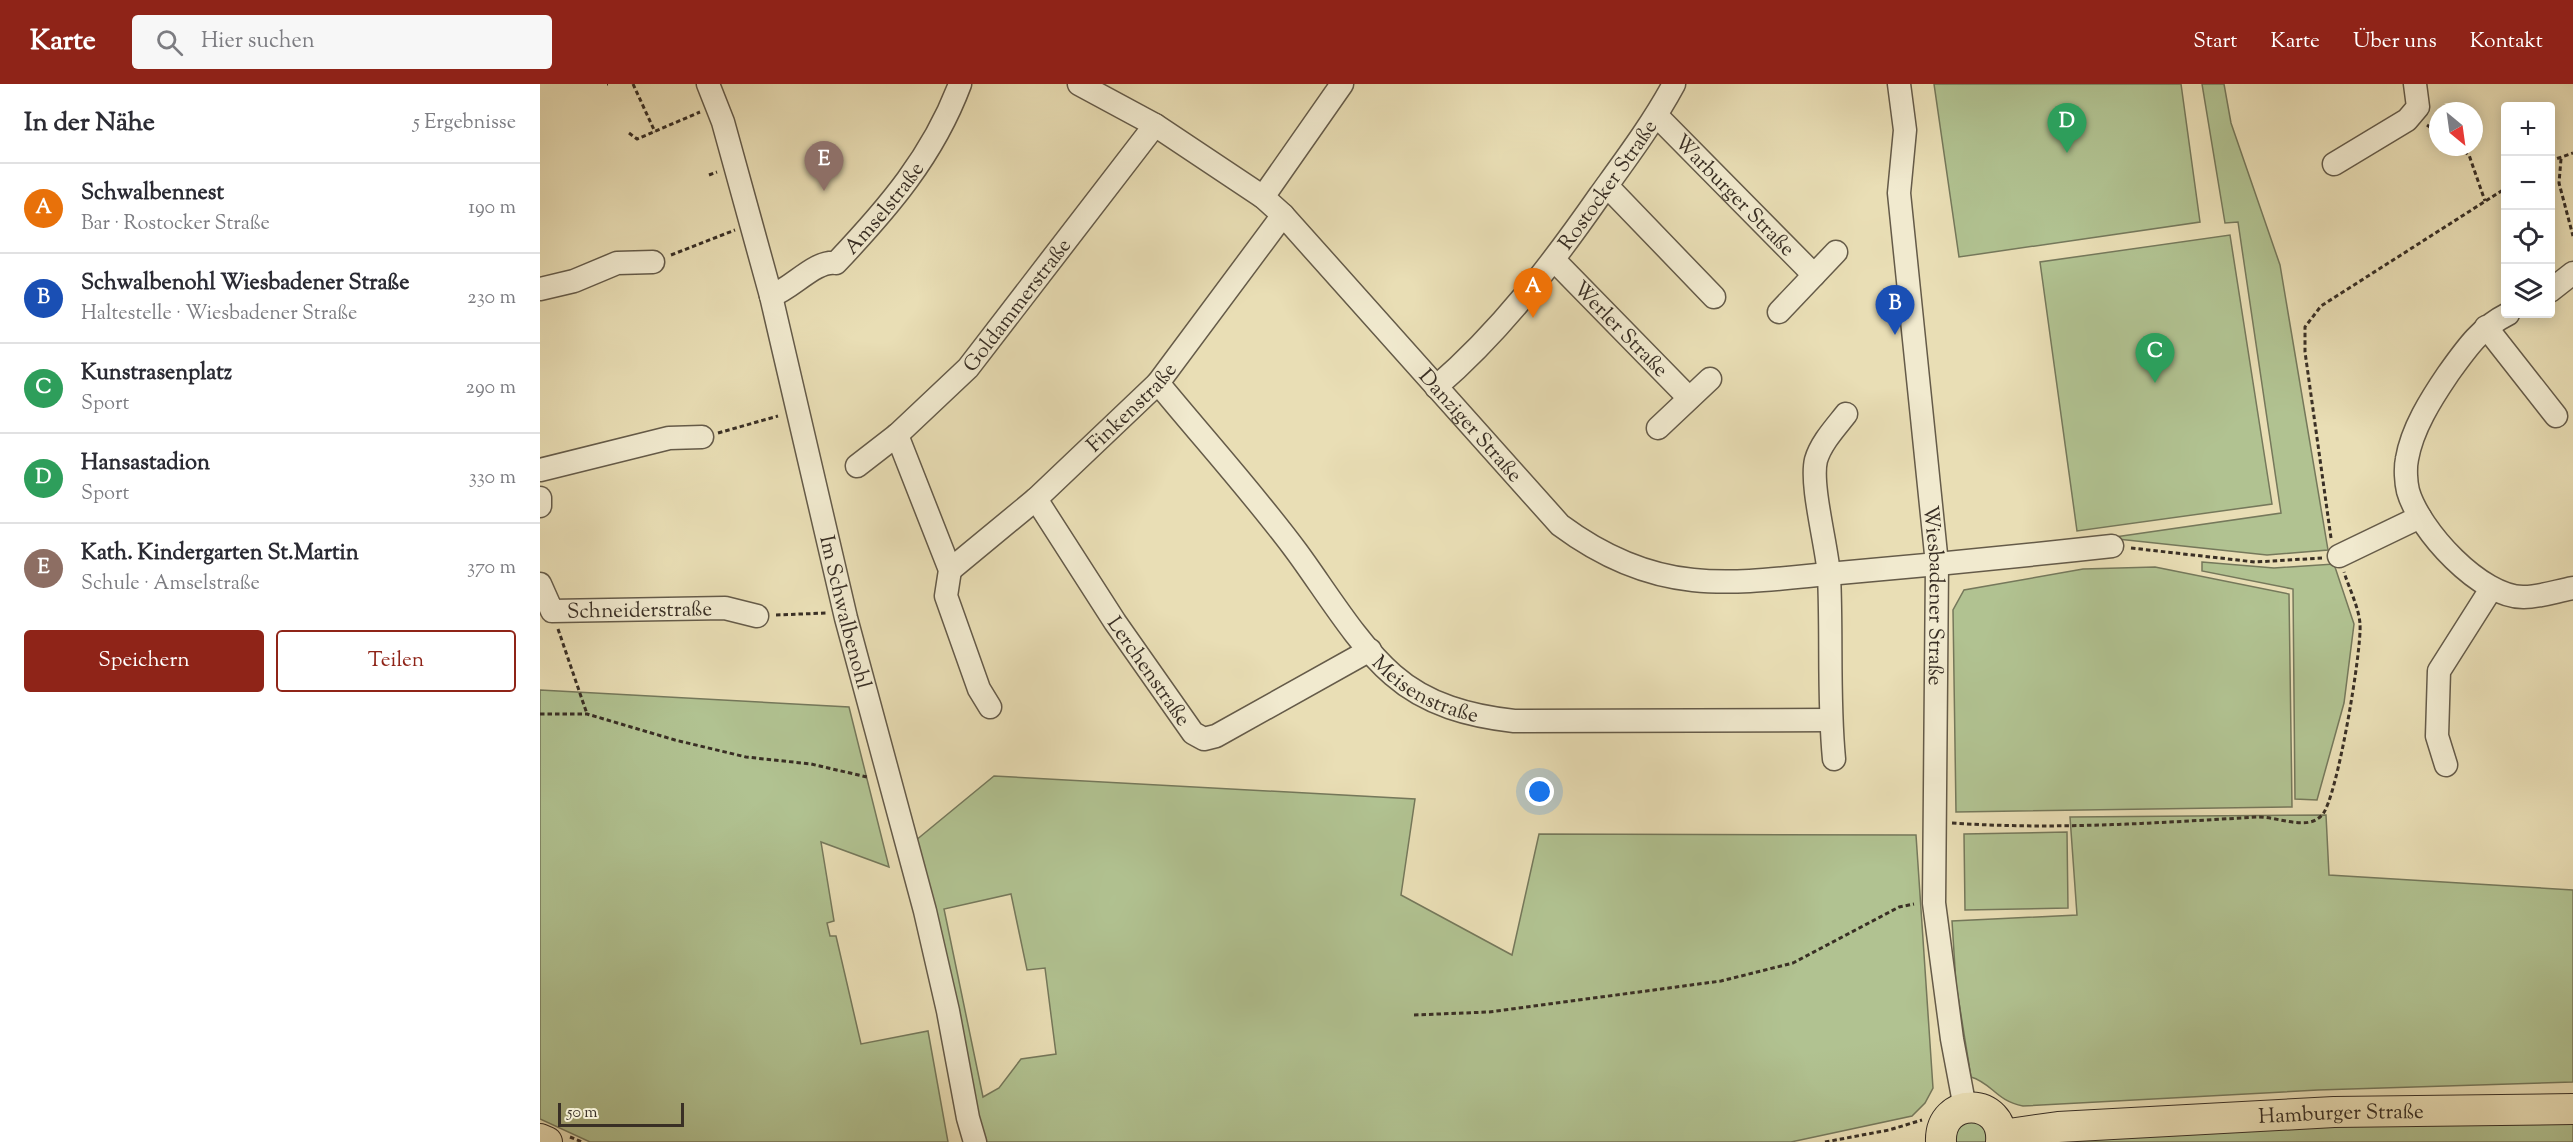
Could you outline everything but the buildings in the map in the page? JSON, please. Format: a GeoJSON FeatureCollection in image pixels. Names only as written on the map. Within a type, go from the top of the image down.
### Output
{"type":"FeatureCollection","features":[{"type":"Feature","properties":{"kind":"main road"},"geometry":{"type":"LineString","coordinates":[[1932,1137],[1947,1119],[1965,1108],[1986,1111],[1997,1122],[2001,1139]]}},
{"type":"Feature","properties":{"kind":"main road","name":"Hamburger Straße"},"geometry":{"type":"LineString","coordinates":[[2001,1139],[2058,1128],[2334,1112],[2573,1109]]}},
{"type":"Feature","properties":{"kind":"main road"},"geometry":{"type":"LineString","coordinates":[[540,1139],[547,1142]]}},
{"type":"Feature","properties":{"kind":"street","name":"Im Schwalbenohl"},"geometry":{"type":"LineString","coordinates":[[708,84],[723,122],[771,296],[846,618],[925,912],[975,1142]]}},
{"type":"Feature","properties":{"kind":"street","name":"Amselstraße"},"geometry":{"type":"LineString","coordinates":[[771,296],[785,291],[820,264],[836,263],[884,212],[918,165],[951,110],[960,84]]}},
{"type":"Feature","properties":{"kind":"street","name":"Danziger Straße"},"geometry":{"type":"LineString","coordinates":[[1079,84],[1155,125],[1263,197],[1283,215],[1560,525],[1588,546],[1649,571],[1693,580],[1742,580],[1828,574],[2112,546]]}},
{"type":"Feature","properties":{"kind":"street"},"geometry":{"type":"LineString","coordinates":[[1263,197],[1342,84]]}},
{"type":"Feature","properties":{"kind":"street","name":"Rostocker Straße"},"geometry":{"type":"LineString","coordinates":[[1436,387],[1501,322],[1554,260],[1657,116],[1674,84]]}},
{"type":"Feature","properties":{"kind":"street","name":"Wiesbadener Straße"},"geometry":{"type":"LineString","coordinates":[[1899,84],[1905,130],[1899,193],[1937,564],[1934,903],[1952,1039],[1965,1108]]}},
{"type":"Feature","properties":{"kind":"street"},"geometry":{"type":"LineString","coordinates":[[2334,164],[2407,120],[2418,107],[2415,84]]}},
{"type":"Feature","properties":{"kind":"street","name":"Warburger Straße"},"geometry":{"type":"LineString","coordinates":[[1657,116],[1814,275]]}},
{"type":"Feature","properties":{"kind":"street","name":"Goldammerstraße"},"geometry":{"type":"LineString","coordinates":[[857,466],[897,435],[968,368],[1155,125]]}},
{"type":"Feature","properties":{"kind":"street"},"geometry":{"type":"LineString","coordinates":[[1607,186],[1714,297]]}},
{"type":"Feature","properties":{"kind":"street","name":"Finkenstraße"},"geometry":{"type":"LineString","coordinates":[[950,570],[1036,500],[1158,383],[1283,215]]}},
{"type":"Feature","properties":{"kind":"street"},"geometry":{"type":"LineString","coordinates":[[1779,312],[1836,252]]}},
{"type":"Feature","properties":{"kind":"street","name":"Werler Straße"},"geometry":{"type":"LineString","coordinates":[[1554,260],[1689,398]]}},
{"type":"Feature","properties":{"kind":"street"},"geometry":{"type":"LineString","coordinates":[[540,289],[574,281],[617,263],[653,262]]}},
{"type":"Feature","properties":{"kind":"street"},"geometry":{"type":"LineString","coordinates":[[2555,287],[2573,273]]}},
{"type":"Feature","properties":{"kind":"street"},"geometry":{"type":"LineString","coordinates":[[2501,318],[2486,327],[2471,341],[2438,388],[2420,421],[2406,460],[2408,490],[2420,517],[2455,559],[2491,589],[2523,597],[2573,588]]}},
{"type":"Feature","properties":{"kind":"street"},"geometry":{"type":"LineString","coordinates":[[2486,327],[2556,416]]}},
{"type":"Feature","properties":{"kind":"street"},"geometry":{"type":"LineString","coordinates":[[1658,428],[1710,379]]}},
{"type":"Feature","properties":{"kind":"street","name":"Meisenstraße"},"geometry":{"type":"LineString","coordinates":[[1158,383],[1295,549],[1370,650],[1393,675],[1420,695],[1452,709],[1481,717],[1514,721],[1830,720]]}},
{"type":"Feature","properties":{"kind":"street"},"geometry":{"type":"LineString","coordinates":[[1834,759],[1830,720],[1828,574],[1815,478],[1816,461],[1824,442],[1846,414]]}},
{"type":"Feature","properties":{"kind":"street"},"geometry":{"type":"LineString","coordinates":[[897,435],[950,570],[946,596],[979,689],[990,707]]}},
{"type":"Feature","properties":{"kind":"street"},"geometry":{"type":"LineString","coordinates":[[540,470],[669,438],[702,437]]}},
{"type":"Feature","properties":{"kind":"street"},"geometry":{"type":"LineString","coordinates":[[540,498],[540,506]]}},
{"type":"Feature","properties":{"kind":"street","name":"Lerchenstraße"},"geometry":{"type":"LineString","coordinates":[[1036,500],[1121,631],[1193,733],[1204,739],[1216,736],[1370,650]]}},
{"type":"Feature","properties":{"kind":"street"},"geometry":{"type":"LineString","coordinates":[[2339,556],[2420,517]]}},
{"type":"Feature","properties":{"kind":"street","name":"Schneiderstraße"},"geometry":{"type":"LineString","coordinates":[[540,584],[552,611],[725,608],[757,616]]}},
{"type":"Feature","properties":{"kind":"street"},"geometry":{"type":"LineString","coordinates":[[2446,765],[2437,736],[2439,671],[2491,589]]}},
{"type":"Feature","properties":{"kind":"path"},"geometry":{"type":"LineString","coordinates":[[633,84],[655,132]]}},
{"type":"Feature","properties":{"kind":"path"},"geometry":{"type":"LineString","coordinates":[[629,133],[637,139],[702,111]]}},
{"type":"Feature","properties":{"kind":"path"},"geometry":{"type":"LineString","coordinates":[[2555,160],[2573,153]]}},
{"type":"Feature","properties":{"kind":"path"},"geometry":{"type":"LineString","coordinates":[[2469,156],[2485,201]]}},
{"type":"Feature","properties":{"kind":"path"},"geometry":{"type":"LineString","coordinates":[[2561,159],[2559,183],[2573,236]]}},
{"type":"Feature","properties":{"kind":"path"},"geometry":{"type":"LineString","coordinates":[[1936,822],[1976,825],[2173,823],[2261,817],[2309,824],[2323,815],[2332,795],[2350,710],[2360,623],[2339,556],[2331,542],[2305,352],[2305,327],[2320,306],[2501,191]]}},
{"type":"Feature","properties":{"kind":"path"},"geometry":{"type":"LineString","coordinates":[[653,262],[739,229]]}},
{"type":"Feature","properties":{"kind":"path"},"geometry":{"type":"LineString","coordinates":[[702,437],[785,414]]}},
{"type":"Feature","properties":{"kind":"path"},"geometry":{"type":"LineString","coordinates":[[2112,546],[2254,562],[2339,556]]}},
{"type":"Feature","properties":{"kind":"path"},"geometry":{"type":"LineString","coordinates":[[552,611],[587,714]]}},
{"type":"Feature","properties":{"kind":"path"},"geometry":{"type":"LineString","coordinates":[[757,616],[831,613]]}},
{"type":"Feature","properties":{"kind":"path"},"geometry":{"type":"LineString","coordinates":[[540,714],[587,714],[736,755],[811,764],[867,777]]}},
{"type":"Feature","properties":{"kind":"path"},"geometry":{"type":"LineString","coordinates":[[1414,1015],[1489,1012],[1721,981],[1793,963],[1899,907],[1934,903]]}},
{"type":"Feature","properties":{"kind":"path"},"geometry":{"type":"LineString","coordinates":[[1825,1142],[1932,1137]]}},
{"type":"Feature","properties":{"kind":"green space"},"geometry":{"type":"Polygon","coordinates":[[[1934,84],[2181,84],[2200,222],[1959,257],[1934,84]]]}},
{"type":"Feature","properties":{"kind":"green space"},"geometry":{"type":"Polygon","coordinates":[[[2202,84],[2224,84],[2231,123],[2280,265],[2328,550],[2267,555],[2108,538],[2281,513],[2238,222],[2225,223],[2202,84]]]}},
{"type":"Feature","properties":{"kind":"green space"},"geometry":{"type":"Polygon","coordinates":[[[2230,235],[2272,504],[2077,531],[2040,262],[2230,235]]]}},
{"type":"Feature","properties":{"kind":"green space"},"geometry":{"type":"Polygon","coordinates":[[[2202,562],[2274,568],[2334,564],[2354,624],[2344,703],[2317,800],[2295,799],[2293,589],[2202,571],[2202,562]]]}},
{"type":"Feature","properties":{"kind":"green space"},"geometry":{"type":"Polygon","coordinates":[[[2155,567],[2289,594],[2292,807],[1956,812],[1953,610],[1964,590],[2083,569],[2155,567]]]}},
{"type":"Feature","properties":{"kind":"green space"},"geometry":{"type":"Polygon","coordinates":[[[540,690],[849,707],[889,867],[821,842],[834,921],[827,923],[830,936],[836,936],[861,1044],[928,1031],[948,1142],[590,1142],[540,1119],[540,690]]]}},
{"type":"Feature","properties":{"kind":"green space"},"geometry":{"type":"Polygon","coordinates":[[[994,776],[1415,799],[1401,895],[1512,955],[1539,834],[1916,835],[1933,1088],[1925,1103],[1912,1116],[1791,1142],[984,1142],[915,841],[994,776]],[[1011,894],[944,909],[983,1097],[999,1088],[1021,1059],[1056,1054],[1045,968],[1027,970],[1011,894]]]}},
{"type":"Feature","properties":{"kind":"green space"},"geometry":{"type":"Polygon","coordinates":[[[2326,815],[2329,875],[2573,890],[2573,1082],[2318,1090],[2023,1106],[2006,1100],[1984,1083],[1971,1077],[1956,984],[1952,921],[2077,915],[2070,817],[2326,815]]]}},
{"type":"Feature","properties":{"kind":"green space"},"geometry":{"type":"Polygon","coordinates":[[[2067,832],[2068,908],[1965,910],[1964,834],[2067,832]]]}},
{"type":"Feature","properties":{"kind":"green space"},"geometry":{"type":"Polygon","coordinates":[[[2279,1120],[2573,1120],[2573,1142],[2065,1142],[2279,1120]]]}},
{"type":"Feature","properties":{"kind":"green space"},"geometry":{"type":"Polygon","coordinates":[[[1966,1122],[1977,1122],[1985,1129],[1987,1142],[1954,1142],[1957,1129],[1966,1122]]]}},
{"type":"Feature","properties":{"kind":"place","name":"Hansastadion"},"geometry":{"type":"Point","coordinates":[2067,153]}},
{"type":"Feature","properties":{"kind":"place","name":"Kath. Kindergarten St.Martin"},"geometry":{"type":"Point","coordinates":[824,191]}},
{"type":"Feature","properties":{"kind":"place","name":"Schwalbennest"},"geometry":{"type":"Point","coordinates":[1533,318]}},
{"type":"Feature","properties":{"kind":"place","name":"Schwalbenohl Wiesbadener Straße"},"geometry":{"type":"Point","coordinates":[1895,335]}},
{"type":"Feature","properties":{"kind":"place","name":"Kunstrasenplatz"},"geometry":{"type":"Point","coordinates":[2155,383]}}]}
